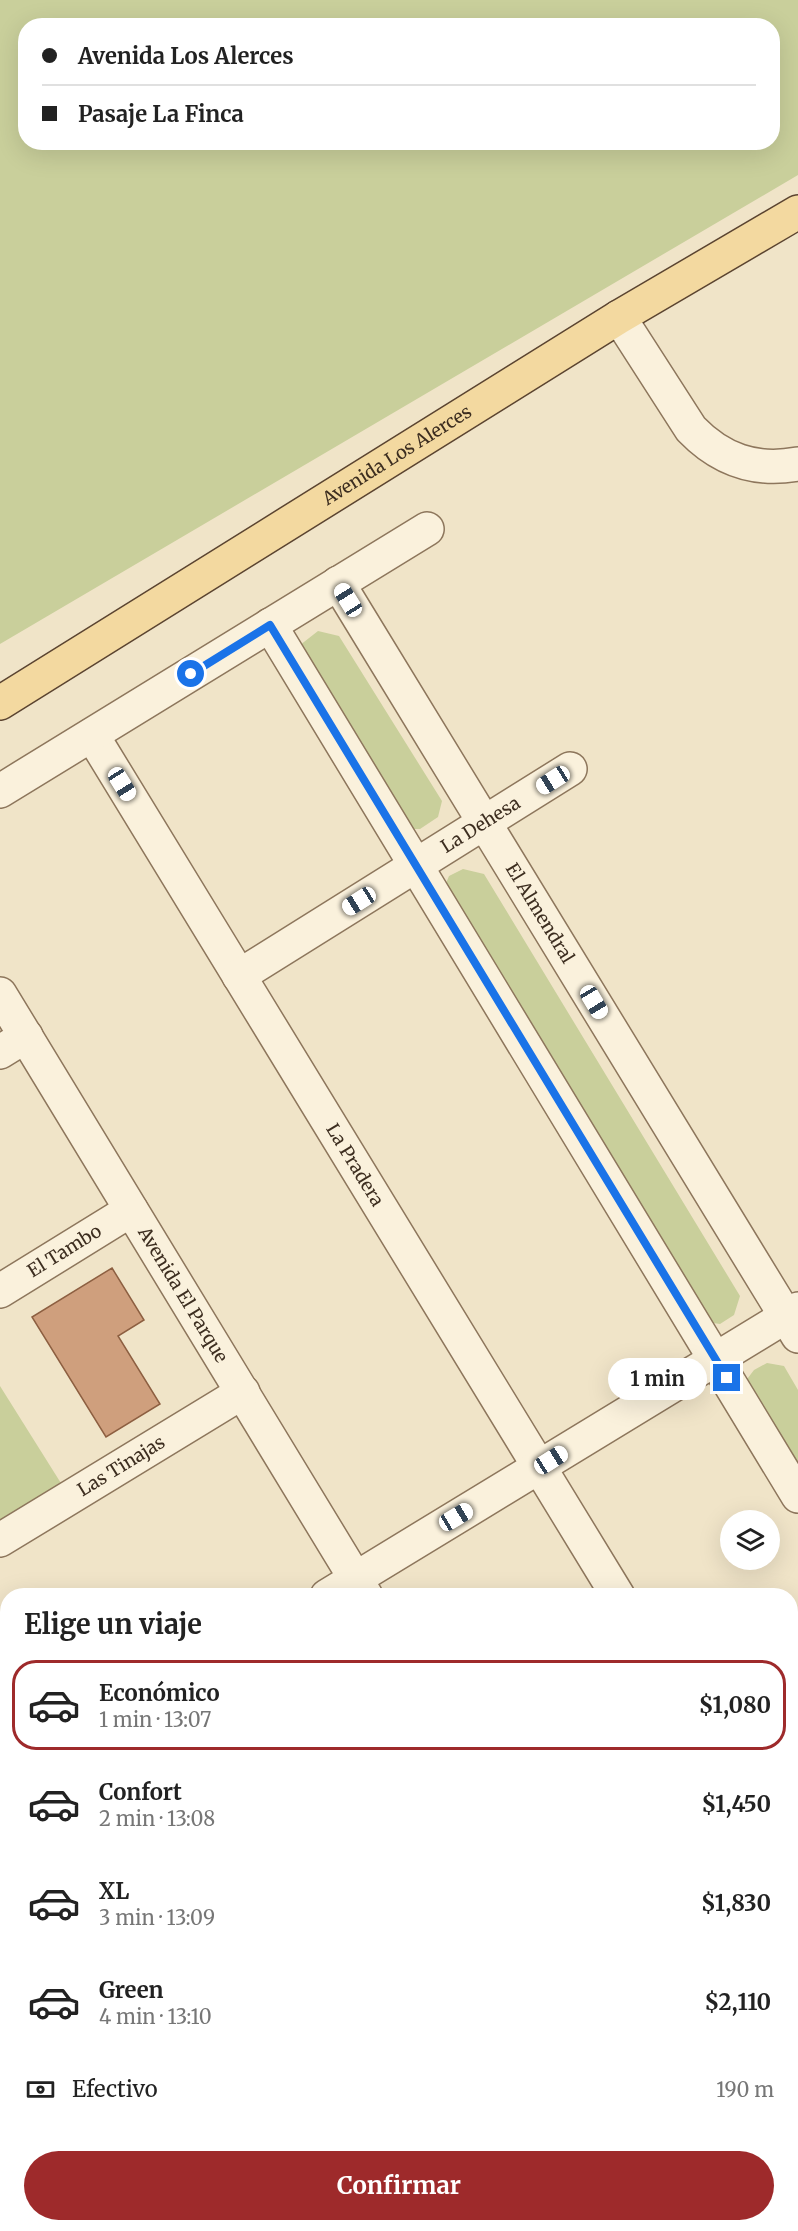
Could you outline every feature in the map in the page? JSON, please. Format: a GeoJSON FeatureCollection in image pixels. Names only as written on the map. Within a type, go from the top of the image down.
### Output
{"type":"FeatureCollection","features":[{"type":"Feature","properties":{"kind":"main road","name":"Avenida Los Alerces"},"geometry":{"type":"LineString","coordinates":[[0,703],[619,317],[798,212]]}},
{"type":"Feature","properties":{"kind":"street"},"geometry":{"type":"LineString","coordinates":[[619,317],[691,429],[704,442],[738,461],[777,467],[798,464]]}},
{"type":"Feature","properties":{"kind":"street"},"geometry":{"type":"LineString","coordinates":[[0,791],[427,529]]}},
{"type":"Feature","properties":{"kind":"street","name":"El Almendral"},"geometry":{"type":"LineString","coordinates":[[338,583],[484,823],[794,1320]]}},
{"type":"Feature","properties":{"kind":"street"},"geometry":{"type":"LineString","coordinates":[[270,625],[798,1496]]}},
{"type":"Feature","properties":{"kind":"street","name":"La Pradera"},"geometry":{"type":"LineString","coordinates":[[92,735],[613,1588]]}},
{"type":"Feature","properties":{"kind":"street","name":"La Dehesa"},"geometry":{"type":"LineString","coordinates":[[239,976],[570,769]]}},
{"type":"Feature","properties":{"kind":"street","name":"Avenida El Parque"},"geometry":{"type":"LineString","coordinates":[[0,994],[13,1044],[131,1210],[361,1587]]}},
{"type":"Feature","properties":{"kind":"street","name":"El Tambo"},"geometry":{"type":"LineString","coordinates":[[0,1291],[131,1210]]}},
{"type":"Feature","properties":{"kind":"street"},"geometry":{"type":"LineString","coordinates":[[361,1587],[540,1467],[715,1359],[794,1320]]}},
{"type":"Feature","properties":{"kind":"street","name":"Las Tinajas"},"geometry":{"type":"LineString","coordinates":[[0,1540],[243,1392]]}},
{"type":"Feature","properties":{"kind":"green space"},"geometry":{"type":"Polygon","coordinates":[[[0,0],[798,0],[798,175],[0,644],[0,0]]]}},
{"type":"Feature","properties":{"kind":"green space"},"geometry":{"type":"Polygon","coordinates":[[[318,631],[339,636],[442,801],[438,817],[420,829],[404,829],[295,649],[318,631]]]}},
{"type":"Feature","properties":{"kind":"green space"},"geometry":{"type":"Polygon","coordinates":[[[463,869],[484,874],[740,1296],[734,1315],[720,1324],[700,1321],[442,893],[449,876],[463,869]]]}},
{"type":"Feature","properties":{"kind":"green space"},"geometry":{"type":"Polygon","coordinates":[[[767,1363],[784,1366],[798,1390],[798,1479],[741,1387],[754,1370],[767,1363]]]}},
{"type":"Feature","properties":{"kind":"green space"},"geometry":{"type":"Polygon","coordinates":[[[0,1386],[64,1488],[0,1528],[0,1386]]]}},
{"type":"Feature","properties":{"kind":"building"},"geometry":{"type":"Polygon","coordinates":[[[112,1268],[144,1320],[118,1336],[160,1404],[106,1437],[32,1317],[112,1268]]]}},
{"type":"Feature","properties":{"kind":"route"},"geometry":{"type":"LineString","coordinates":[[191,674],[270,625],[727,1378]]}}]}
